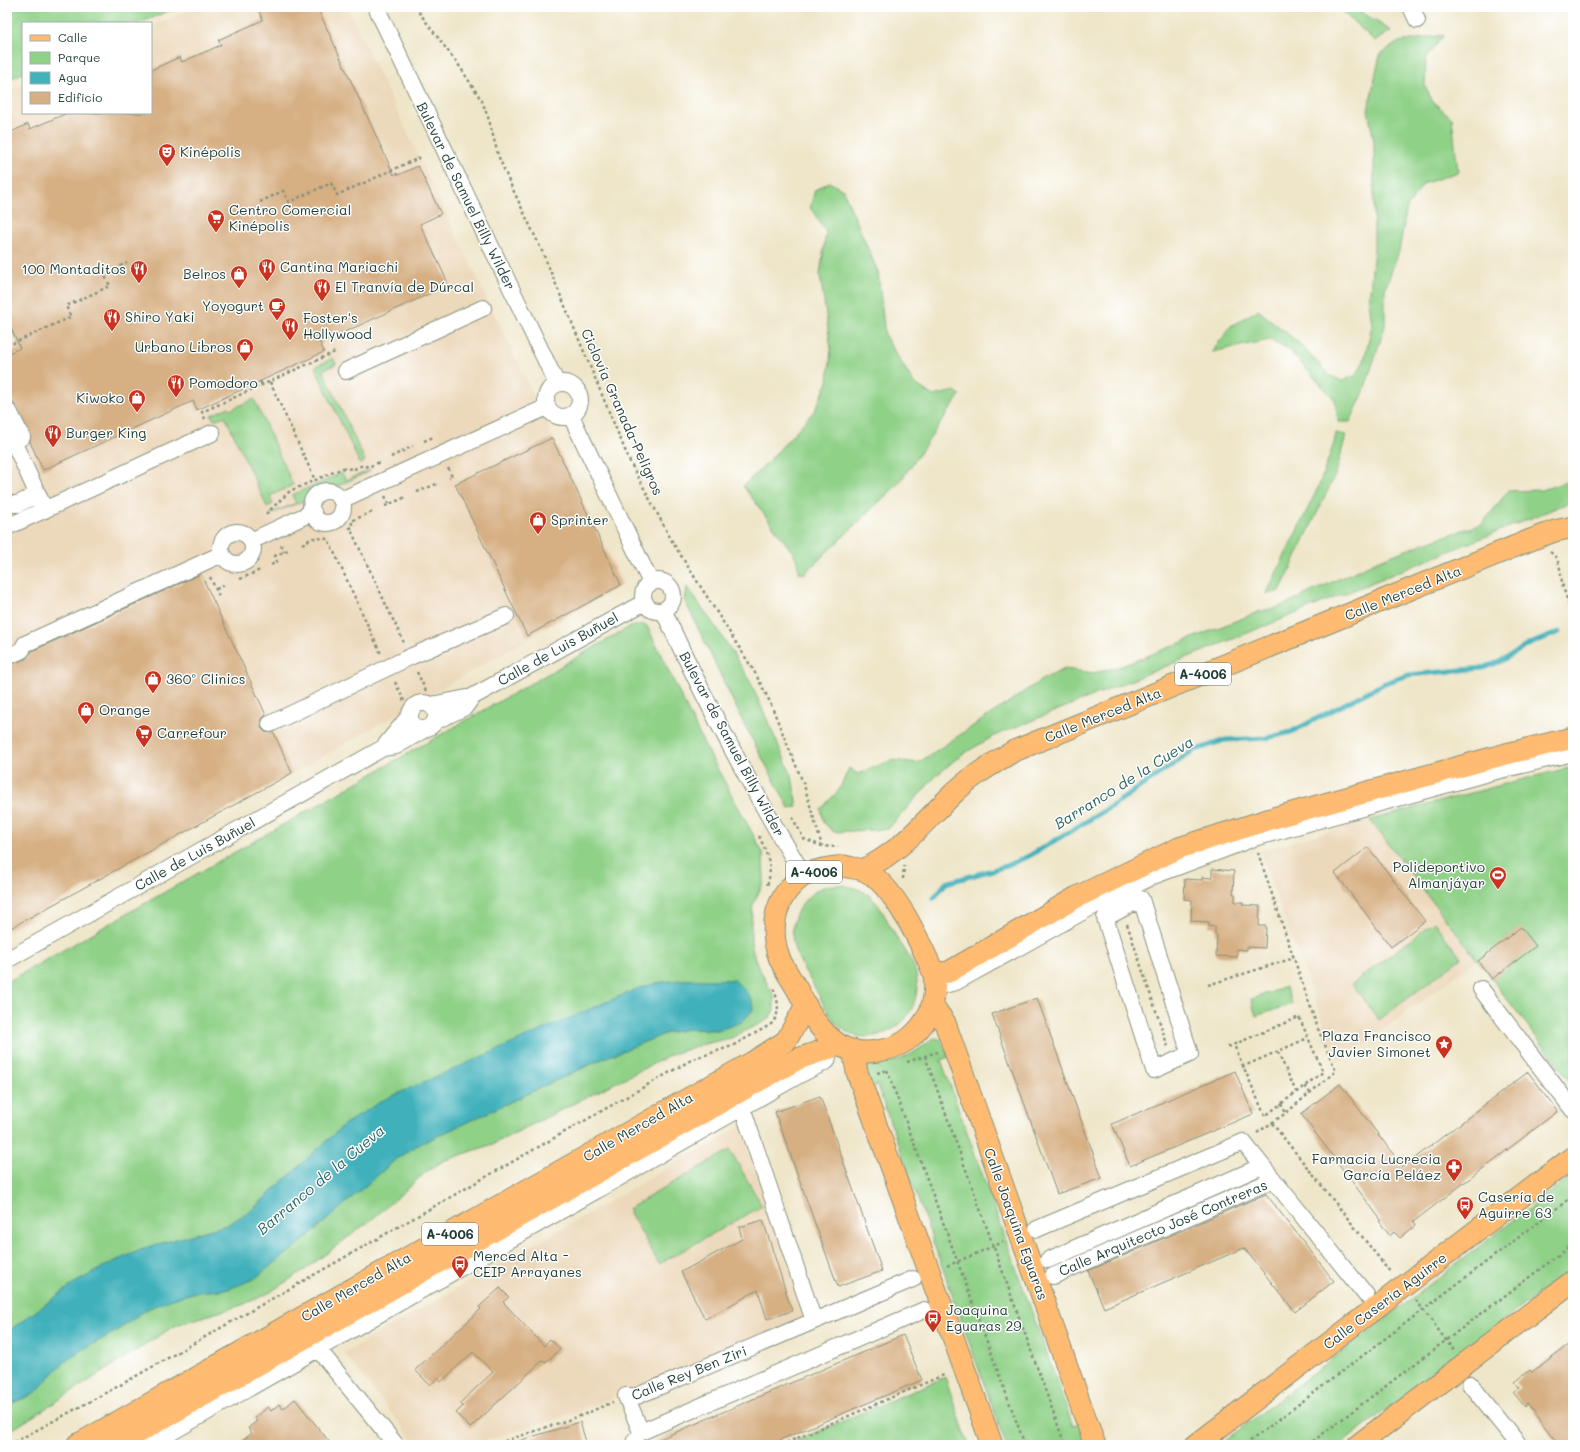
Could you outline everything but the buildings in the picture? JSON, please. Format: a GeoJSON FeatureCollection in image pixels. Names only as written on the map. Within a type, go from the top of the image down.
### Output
{"type":"FeatureCollection","features":[{"type":"Feature","properties":{"kind":"main road","name":"Calle Merced Alta"},"geometry":{"type":"LineString","coordinates":[[863,870],[881,861],[898,849],[956,790],[981,770],[1014,751],[1555,531],[1573,527]]}},
{"type":"Feature","properties":{"kind":"main road"},"geometry":{"type":"LineString","coordinates":[[934,989],[949,972],[1077,897],[1179,848],[1278,817],[1506,754],[1573,738]]}},
{"type":"Feature","properties":{"kind":"main road","name":"A-4006"},"geometry":{"type":"LineString","coordinates":[[844,866],[863,870],[881,882],[894,898],[934,989],[921,1028],[906,1042],[889,1049],[870,1051],[841,1047],[818,1027],[779,957],[774,929],[777,909],[787,891],[804,876],[824,869],[844,866]]}},
{"type":"Feature","properties":{"kind":"main road","name":"Calle Joaquina Eguaras"},"geometry":{"type":"LineString","coordinates":[[934,989],[1095,1445]]}},
{"type":"Feature","properties":{"kind":"main road","name":"Calle Merced Alta"},"geometry":{"type":"LineString","coordinates":[[77,1445],[753,1062],[786,1041],[806,1005]]}},
{"type":"Feature","properties":{"kind":"main road","name":"Calle Merced Alta"},"geometry":{"type":"LineString","coordinates":[[116,1445],[753,1084],[798,1060],[841,1047]]}},
{"type":"Feature","properties":{"kind":"main road"},"geometry":{"type":"LineString","coordinates":[[841,1047],[857,1072],[992,1445]]}},
{"type":"Feature","properties":{"kind":"main road","name":"Calle Casería Aguirre"},"geometry":{"type":"LineString","coordinates":[[1196,1445],[1573,1157]]}},
{"type":"Feature","properties":{"kind":"main road"},"geometry":{"type":"LineString","coordinates":[[1358,1445],[1573,1282]]}},
{"type":"Feature","properties":{"kind":"street","name":"Bulevar de Samuel Billy Wilder"},"geometry":{"type":"LineString","coordinates":[[376,7],[556,384]]}},
{"type":"Feature","properties":{"kind":"street"},"geometry":{"type":"LineString","coordinates":[[346,371],[483,308]]}},
{"type":"Feature","properties":{"kind":"street"},"geometry":{"type":"LineString","coordinates":[[556,384],[568,384],[574,386],[580,396],[579,407],[571,416],[566,417],[555,415],[548,407],[546,397],[548,392],[556,384]]}},
{"type":"Feature","properties":{"kind":"street"},"geometry":{"type":"LineString","coordinates":[[342,500],[548,407]]}},
{"type":"Feature","properties":{"kind":"street"},"geometry":{"type":"LineString","coordinates":[[7,411],[10,413],[36,469],[35,488],[18,504],[7,504]]}},
{"type":"Feature","properties":{"kind":"street"},"geometry":{"type":"LineString","coordinates":[[571,416],[651,583]]}},
{"type":"Feature","properties":{"kind":"street"},"geometry":{"type":"LineString","coordinates":[[7,428],[45,510]]}},
{"type":"Feature","properties":{"kind":"street"},"geometry":{"type":"LineString","coordinates":[[7,527],[212,433]]}},
{"type":"Feature","properties":{"kind":"street"},"geometry":{"type":"LineString","coordinates":[[330,491],[335,493],[342,500],[343,510],[341,515],[334,521],[324,522],[319,520],[312,512],[314,499],[320,493],[330,491]]}},
{"type":"Feature","properties":{"kind":"street"},"geometry":{"type":"LineString","coordinates":[[251,541],[312,512]]}},
{"type":"Feature","properties":{"kind":"street"},"geometry":{"type":"LineString","coordinates":[[232,533],[243,533],[251,541],[253,552],[244,562],[239,564],[230,563],[222,554],[221,549],[224,540],[232,533]]}},
{"type":"Feature","properties":{"kind":"street"},"geometry":{"type":"LineString","coordinates":[[7,657],[22,650],[25,644],[222,554]]}},
{"type":"Feature","properties":{"kind":"street"},"geometry":{"type":"LineString","coordinates":[[660,581],[665,583],[671,590],[672,599],[663,610],[651,609],[645,602],[644,590],[651,583],[660,581]]}},
{"type":"Feature","properties":{"kind":"street","name":"Calle de Luis Buñuel"},"geometry":{"type":"LineString","coordinates":[[429,700],[472,697],[645,602]]}},
{"type":"Feature","properties":{"kind":"street","name":"Bulevar de Samuel Billy Wilder"},"geometry":{"type":"LineString","coordinates":[[663,610],[719,725],[774,827],[804,876]]}},
{"type":"Feature","properties":{"kind":"street"},"geometry":{"type":"LineString","coordinates":[[270,724],[412,656],[506,616]]}},
{"type":"Feature","properties":{"kind":"street","name":"Calle de Luis Buñuel"},"geometry":{"type":"LineString","coordinates":[[7,960],[383,748],[396,746],[465,707],[472,697]]}},
{"type":"Feature","properties":{"kind":"street"},"geometry":{"type":"LineString","coordinates":[[429,700],[436,715],[430,726],[413,724],[408,711],[419,703],[429,700]]}},
{"type":"Feature","properties":{"kind":"street","name":"Calle de Luis Buñuel"},"geometry":{"type":"LineString","coordinates":[[383,748],[408,711]]}},
{"type":"Feature","properties":{"kind":"street"},"geometry":{"type":"LineString","coordinates":[[934,989],[956,982],[1084,911],[1153,876],[1254,838],[1488,773],[1573,753]]}},
{"type":"Feature","properties":{"kind":"street"},"geometry":{"type":"LineString","coordinates":[[1141,899],[1190,1054],[1154,1070],[1105,918],[1122,909],[1141,899]]}},
{"type":"Feature","properties":{"kind":"street"},"geometry":{"type":"LineString","coordinates":[[1481,989],[1573,1110]]}},
{"type":"Feature","properties":{"kind":"street"},"geometry":{"type":"LineString","coordinates":[[149,1445],[801,1074],[827,1061],[841,1047]]}},
{"type":"Feature","properties":{"kind":"street"},"geometry":{"type":"LineString","coordinates":[[745,1116],[814,1321]]}},
{"type":"Feature","properties":{"kind":"street"},"geometry":{"type":"LineString","coordinates":[[1037,1229],[1243,1142]]}},
{"type":"Feature","properties":{"kind":"street","name":"Calle Arquitecto José Contreras"},"geometry":{"type":"LineString","coordinates":[[1243,1142],[1366,1295]]}},
{"type":"Feature","properties":{"kind":"street","name":"Calle Arquitecto José Contreras"},"geometry":{"type":"LineString","coordinates":[[1048,1260],[1262,1166]]}},
{"type":"Feature","properties":{"kind":"street","name":"Calle Arquitecto José Contreras"},"geometry":{"type":"LineString","coordinates":[[1053,1276],[1273,1180]]}},
{"type":"Feature","properties":{"kind":"street","name":"Calle Rey Ben Ziri"},"geometry":{"type":"LineString","coordinates":[[913,1279],[637,1396],[626,1396],[641,1432],[924,1310]]}},
{"type":"Feature","properties":{"kind":"street"},"geometry":{"type":"LineString","coordinates":[[318,1349],[396,1445]]}},
{"type":"Feature","properties":{"kind":"street"},"geometry":{"type":"LineString","coordinates":[[1470,1384],[1519,1445]]}},
{"type":"Feature","properties":{"kind":"path","name":"Ciclovía Granada-Peligros"},"geometry":{"type":"LineString","coordinates":[[416,7],[460,67],[482,101],[490,120],[498,155],[542,252],[630,462],[673,543],[727,626],[763,688],[804,785],[822,846]]}},
{"type":"Feature","properties":{"kind":"path"},"geometry":{"type":"LineString","coordinates":[[260,202],[283,191],[289,202],[331,183],[337,195],[421,157]]}},
{"type":"Feature","properties":{"kind":"path"},"geometry":{"type":"LineString","coordinates":[[7,346],[71,317],[66,306],[110,286],[104,274],[127,263]]}},
{"type":"Feature","properties":{"kind":"path"},"geometry":{"type":"LineString","coordinates":[[212,433],[202,412],[337,351]]}},
{"type":"Feature","properties":{"kind":"path"},"geometry":{"type":"LineString","coordinates":[[260,381],[262,385]]}},
{"type":"Feature","properties":{"kind":"path"},"geometry":{"type":"LineString","coordinates":[[270,382],[315,480]]}},
{"type":"Feature","properties":{"kind":"path"},"geometry":{"type":"LineString","coordinates":[[424,441],[433,437]]}},
{"type":"Feature","properties":{"kind":"path"},"geometry":{"type":"LineString","coordinates":[[391,457],[413,446]]}},
{"type":"Feature","properties":{"kind":"path"},"geometry":{"type":"LineString","coordinates":[[266,514],[290,491],[342,468],[354,469],[363,465],[368,467],[380,462]]}},
{"type":"Feature","properties":{"kind":"path"},"geometry":{"type":"LineString","coordinates":[[448,468],[452,477],[449,478]]}},
{"type":"Feature","properties":{"kind":"path"},"geometry":{"type":"LineString","coordinates":[[417,492],[439,483]]}},
{"type":"Feature","properties":{"kind":"path"},"geometry":{"type":"LineString","coordinates":[[385,496],[389,504]]}},
{"type":"Feature","properties":{"kind":"path"},"geometry":{"type":"LineString","coordinates":[[384,506],[406,497]]}},
{"type":"Feature","properties":{"kind":"path"},"geometry":{"type":"LineString","coordinates":[[372,512],[351,521],[353,527],[350,528],[405,646]]}},
{"type":"Feature","properties":{"kind":"path"},"geometry":{"type":"LineString","coordinates":[[302,544],[313,538],[328,539],[382,656]]}},
{"type":"Feature","properties":{"kind":"path"},"geometry":{"type":"LineString","coordinates":[[281,545],[284,552]]}},
{"type":"Feature","properties":{"kind":"path"},"geometry":{"type":"LineString","coordinates":[[271,565],[277,562],[275,556],[290,549]]}},
{"type":"Feature","properties":{"kind":"path"},"geometry":{"type":"LineString","coordinates":[[1549,551],[1555,555],[1561,569],[1563,585],[1573,614]]}},
{"type":"Feature","properties":{"kind":"path"},"geometry":{"type":"LineString","coordinates":[[240,579],[260,570]]}},
{"type":"Feature","properties":{"kind":"path"},"geometry":{"type":"LineString","coordinates":[[210,576],[220,598]]}},
{"type":"Feature","properties":{"kind":"path"},"geometry":{"type":"LineString","coordinates":[[216,589],[226,585]]}},
{"type":"Feature","properties":{"kind":"path"},"geometry":{"type":"LineString","coordinates":[[416,668],[429,700]]}},
{"type":"Feature","properties":{"kind":"path"},"geometry":{"type":"LineString","coordinates":[[393,679],[408,711]]}},
{"type":"Feature","properties":{"kind":"path"},"geometry":{"type":"LineString","coordinates":[[792,817],[804,839],[822,846],[842,847]]}},
{"type":"Feature","properties":{"kind":"path"},"geometry":{"type":"LineString","coordinates":[[759,836],[767,853],[770,871],[766,888]]}},
{"type":"Feature","properties":{"kind":"path"},"geometry":{"type":"LineString","coordinates":[[1243,1142],[1286,1113],[1336,1070],[1318,1029],[1257,849]]}},
{"type":"Feature","properties":{"kind":"path"},"geometry":{"type":"LineString","coordinates":[[1122,909],[1168,1049]]}},
{"type":"Feature","properties":{"kind":"path"},"geometry":{"type":"LineString","coordinates":[[1208,985],[1294,958]]}},
{"type":"Feature","properties":{"kind":"path"},"geometry":{"type":"LineString","coordinates":[[9,1445],[124,1383],[693,1059],[732,1046],[770,1025],[775,1020],[778,1010],[777,995],[772,985]]}},
{"type":"Feature","properties":{"kind":"path"},"geometry":{"type":"LineString","coordinates":[[1228,1047],[1299,1017],[1323,1072],[1264,1116],[1234,1045]]}},
{"type":"Feature","properties":{"kind":"path"},"geometry":{"type":"LineString","coordinates":[[1242,1067],[1308,1038]]}},
{"type":"Feature","properties":{"kind":"path"},"geometry":{"type":"LineString","coordinates":[[1278,1052],[1296,1092]]}},
{"type":"Feature","properties":{"kind":"path"},"geometry":{"type":"LineString","coordinates":[[925,1056],[1065,1445]]}},
{"type":"Feature","properties":{"kind":"path"},"geometry":{"type":"LineString","coordinates":[[887,1070],[1025,1445]]}},
{"type":"Feature","properties":{"kind":"path"},"geometry":{"type":"LineString","coordinates":[[1305,1086],[1310,1093]]}},
{"type":"Feature","properties":{"kind":"path"},"geometry":{"type":"LineString","coordinates":[[1281,1104],[1286,1113]]}},
{"type":"Feature","properties":{"kind":"path"},"geometry":{"type":"LineString","coordinates":[[1272,1123],[1393,1274]]}},
{"type":"Feature","properties":{"kind":"path"},"geometry":{"type":"LineString","coordinates":[[1246,1445],[1573,1196]]}},
{"type":"Feature","properties":{"kind":"path"},"geometry":{"type":"LineString","coordinates":[[944,1267],[1006,1241]]}},
{"type":"Feature","properties":{"kind":"path"},"geometry":{"type":"LineString","coordinates":[[1308,1445],[1573,1244]]}},
{"type":"Feature","properties":{"kind":"path"},"geometry":{"type":"LineString","coordinates":[[1414,1298],[1458,1356]]}},
{"type":"Feature","properties":{"kind":"path"},"geometry":{"type":"LineString","coordinates":[[781,1445],[947,1374]]}},
{"type":"Feature","properties":{"kind":"path"},"geometry":{"type":"LineString","coordinates":[[493,1445],[580,1416],[626,1396]]}},
{"type":"Feature","properties":{"kind":"path"},"geometry":{"type":"LineString","coordinates":[[963,1445],[972,1442]]}},
{"type":"Feature","properties":{"kind":"shaded area"},"geometry":{"type":"Polygon","coordinates":[[[197,7],[347,7],[624,584],[294,773],[7,934],[7,92],[22,85],[22,114],[152,114],[152,27],[197,7]]]}},
{"type":"Feature","properties":{"kind":"shaded area"},"geometry":{"type":"Polygon","coordinates":[[[1370,820],[1477,960],[1338,1063],[1260,851],[1370,820]]]}},
{"type":"Feature","properties":{"kind":"shaded area"},"geometry":{"type":"Polygon","coordinates":[[[741,1126],[806,1316],[578,1412],[482,1442],[478,1445],[417,1445],[344,1353],[741,1126]]]}},
{"type":"Feature","properties":{"kind":"green space"},"geometry":{"type":"Polygon","coordinates":[[[7,7],[178,7],[142,22],[22,22],[22,73],[7,80],[7,7]]]}},
{"type":"Feature","properties":{"kind":"green space"},"geometry":{"type":"Polygon","coordinates":[[[1337,7],[1354,7],[1391,31],[1375,41],[1337,7]]]}},
{"type":"Feature","properties":{"kind":"green space"},"geometry":{"type":"Polygon","coordinates":[[[1444,35],[1426,58],[1425,86],[1433,102],[1452,118],[1458,172],[1423,184],[1407,207],[1399,251],[1385,289],[1385,326],[1363,394],[1350,422],[1338,422],[1335,400],[1287,348],[1269,340],[1212,352],[1231,326],[1258,310],[1299,343],[1329,375],[1342,381],[1356,375],[1364,361],[1372,325],[1369,301],[1374,249],[1374,142],[1368,110],[1380,54],[1399,42],[1444,35]]]}},
{"type":"Feature","properties":{"kind":"green space"},"geometry":{"type":"Polygon","coordinates":[[[829,182],[843,190],[878,272],[885,336],[914,383],[933,396],[955,391],[960,395],[899,483],[804,574],[799,572],[796,557],[743,486],[769,461],[815,410],[828,382],[831,349],[820,275],[826,232],[810,207],[815,190],[829,182]]]}},
{"type":"Feature","properties":{"kind":"green space"},"geometry":{"type":"Polygon","coordinates":[[[333,358],[336,364],[323,370],[365,461],[360,464],[315,367],[333,358]]]}},
{"type":"Feature","properties":{"kind":"green space"},"geometry":{"type":"Polygon","coordinates":[[[254,399],[293,485],[270,496],[273,504],[267,507],[225,416],[214,420],[211,415],[229,407],[230,410],[254,399]]]}},
{"type":"Feature","properties":{"kind":"green space"},"geometry":{"type":"Polygon","coordinates":[[[1336,433],[1346,435],[1336,473],[1280,591],[1266,594],[1318,488],[1334,443],[1336,433]]]}},
{"type":"Feature","properties":{"kind":"green space"},"geometry":{"type":"Polygon","coordinates":[[[370,470],[338,486],[325,484],[319,486],[309,494],[306,500],[270,514],[296,503],[292,495],[342,473],[346,480],[370,470]]]}},
{"type":"Feature","properties":{"kind":"green space"},"geometry":{"type":"Polygon","coordinates":[[[1573,480],[1573,501],[994,736],[961,755],[937,775],[888,829],[834,832],[824,823],[821,809],[839,790],[849,768],[858,774],[892,760],[918,763],[1043,679],[1065,669],[1094,673],[1122,666],[1258,612],[1279,607],[1377,561],[1482,524],[1508,491],[1542,490],[1573,480]]]}},
{"type":"Feature","properties":{"kind":"green space"},"geometry":{"type":"Polygon","coordinates":[[[687,587],[720,633],[749,679],[792,776],[797,807],[789,808],[745,726],[685,601],[687,587]]]}},
{"type":"Feature","properties":{"kind":"green space"},"geometry":{"type":"Polygon","coordinates":[[[640,624],[647,626],[703,742],[763,853],[764,882],[753,904],[751,942],[755,960],[774,997],[774,1010],[769,1019],[731,1038],[700,1045],[673,1054],[493,1144],[443,1161],[426,1172],[376,1216],[306,1269],[267,1294],[242,1305],[176,1325],[7,1433],[7,1405],[34,1394],[58,1368],[73,1355],[115,1332],[147,1309],[172,1299],[196,1292],[229,1289],[297,1246],[396,1159],[416,1146],[602,1059],[667,1033],[689,1029],[718,1030],[753,1001],[734,980],[680,980],[657,983],[345,1124],[252,1210],[227,1225],[148,1247],[115,1261],[78,1281],[7,1332],[7,982],[628,628],[640,624]]]}},
{"type":"Feature","properties":{"kind":"green space","name":"Polideportivo Almanjáyar"},"geometry":{"type":"Polygon","coordinates":[[[1573,767],[1573,1085],[1370,820],[1573,767]]]}},
{"type":"Feature","properties":{"kind":"green space"},"geometry":{"type":"Polygon","coordinates":[[[829,885],[841,885],[860,890],[868,894],[875,901],[908,955],[915,970],[917,979],[916,998],[908,1015],[902,1022],[887,1032],[869,1037],[856,1036],[844,1030],[829,1014],[802,966],[793,943],[793,924],[800,906],[814,892],[823,887],[829,885]]]}},
{"type":"Feature","properties":{"kind":"green space"},"geometry":{"type":"Polygon","coordinates":[[[1434,922],[1461,958],[1379,1020],[1352,984],[1434,922]]]}},
{"type":"Feature","properties":{"kind":"green space"},"geometry":{"type":"Polygon","coordinates":[[[1286,987],[1292,1004],[1256,1016],[1251,999],[1286,987]]]}},
{"type":"Feature","properties":{"kind":"green space"},"geometry":{"type":"Polygon","coordinates":[[[934,1038],[940,1039],[949,1057],[941,1060],[1073,1426],[1081,1423],[1089,1445],[1006,1445],[877,1085],[871,1087],[863,1066],[884,1064],[901,1059],[917,1051],[934,1038]]]}},
{"type":"Feature","properties":{"kind":"green space"},"geometry":{"type":"Polygon","coordinates":[[[730,1150],[762,1206],[659,1264],[628,1209],[730,1150]]]}},
{"type":"Feature","properties":{"kind":"green space"},"geometry":{"type":"Polygon","coordinates":[[[1573,1175],[1573,1267],[1340,1445],[1219,1445],[1573,1175]]]}},
{"type":"Feature","properties":{"kind":"green space"},"geometry":{"type":"Polygon","coordinates":[[[945,1377],[969,1445],[787,1445],[945,1377]]]}},
{"type":"Feature","properties":{"kind":"water"},"geometry":{"type":"Polygon","coordinates":[[[680,980],[734,980],[750,997],[753,1010],[742,1022],[718,1030],[689,1029],[667,1033],[602,1059],[416,1146],[396,1159],[297,1246],[254,1279],[229,1289],[196,1292],[172,1299],[147,1309],[115,1332],[73,1355],[58,1368],[34,1394],[7,1405],[7,1332],[78,1281],[115,1261],[148,1247],[227,1225],[252,1210],[345,1124],[383,1100],[636,989],[657,983],[680,980]]]}},
{"type":"Feature","properties":{"kind":"waterway","name":"Barranco de la Cueva"},"geometry":{"type":"LineString","coordinates":[[934,898],[946,883],[1003,867],[1029,856],[1112,806],[1193,751],[1225,740],[1267,738],[1291,732],[1385,683],[1408,675],[1483,668],[1499,662],[1530,644],[1559,632]]}},
{"type":"Feature","properties":{"kind":"place","name":"Kinépolis"},"geometry":{"type":"Point","coordinates":[167,167]}},
{"type":"Feature","properties":{"kind":"place","name":"Centro Comercial Kinépolis"},"geometry":{"type":"Point","coordinates":[216,233]}},
{"type":"Feature","properties":{"kind":"place","name":"Cantina Mariachi"},"geometry":{"type":"Point","coordinates":[267,282]}},
{"type":"Feature","properties":{"kind":"place","name":"100 Montaditos"},"geometry":{"type":"Point","coordinates":[139,284]}},
{"type":"Feature","properties":{"kind":"place","name":"Belros"},"geometry":{"type":"Point","coordinates":[239,289]}},
{"type":"Feature","properties":{"kind":"place","name":"El Tranvía de Dúrcal"},"geometry":{"type":"Point","coordinates":[322,302]}},
{"type":"Feature","properties":{"kind":"place","name":"Yoyogurt"},"geometry":{"type":"Point","coordinates":[277,321]}},
{"type":"Feature","properties":{"kind":"place","name":"Shiro Yaki"},"geometry":{"type":"Point","coordinates":[112,332]}},
{"type":"Feature","properties":{"kind":"place","name":"Foster's Hollywood"},"geometry":{"type":"Point","coordinates":[290,341]}},
{"type":"Feature","properties":{"kind":"place","name":"Urbano Libros"},"geometry":{"type":"Point","coordinates":[245,362]}},
{"type":"Feature","properties":{"kind":"place","name":"Pomodoro"},"geometry":{"type":"Point","coordinates":[176,398]}},
{"type":"Feature","properties":{"kind":"place","name":"Kiwoko"},"geometry":{"type":"Point","coordinates":[137,413]}},
{"type":"Feature","properties":{"kind":"place","name":"Burger King"},"geometry":{"type":"Point","coordinates":[53,448]}},
{"type":"Feature","properties":{"kind":"place","name":"Sprinter"},"geometry":{"type":"Point","coordinates":[538,535]}},
{"type":"Feature","properties":{"kind":"place","name":"360º Clinics"},"geometry":{"type":"Point","coordinates":[153,694]}},
{"type":"Feature","properties":{"kind":"place","name":"Orange"},"geometry":{"type":"Point","coordinates":[86,725]}},
{"type":"Feature","properties":{"kind":"place","name":"Carrefour"},"geometry":{"type":"Point","coordinates":[144,748]}},
{"type":"Feature","properties":{"kind":"place","name":"Polideportivo Almanjáyar"},"geometry":{"type":"Point","coordinates":[1498,890]}},
{"type":"Feature","properties":{"kind":"place","name":"Plaza Francisco Javier Simonet"},"geometry":{"type":"Point","coordinates":[1444,1059]}},
{"type":"Feature","properties":{"kind":"place","name":"Farmacia Lucrecia García Peláez"},"geometry":{"type":"Point","coordinates":[1454,1182]}},
{"type":"Feature","properties":{"kind":"place","name":"Casería de Aguirre 63"},"geometry":{"type":"Point","coordinates":[1465,1220]}},
{"type":"Feature","properties":{"kind":"place","name":"Merced Alta - CEIP Arrayanes"},"geometry":{"type":"Point","coordinates":[460,1279]}},
{"type":"Feature","properties":{"kind":"place","name":"Joaquina Eguaras 29"},"geometry":{"type":"Point","coordinates":[933,1333]}}]}
